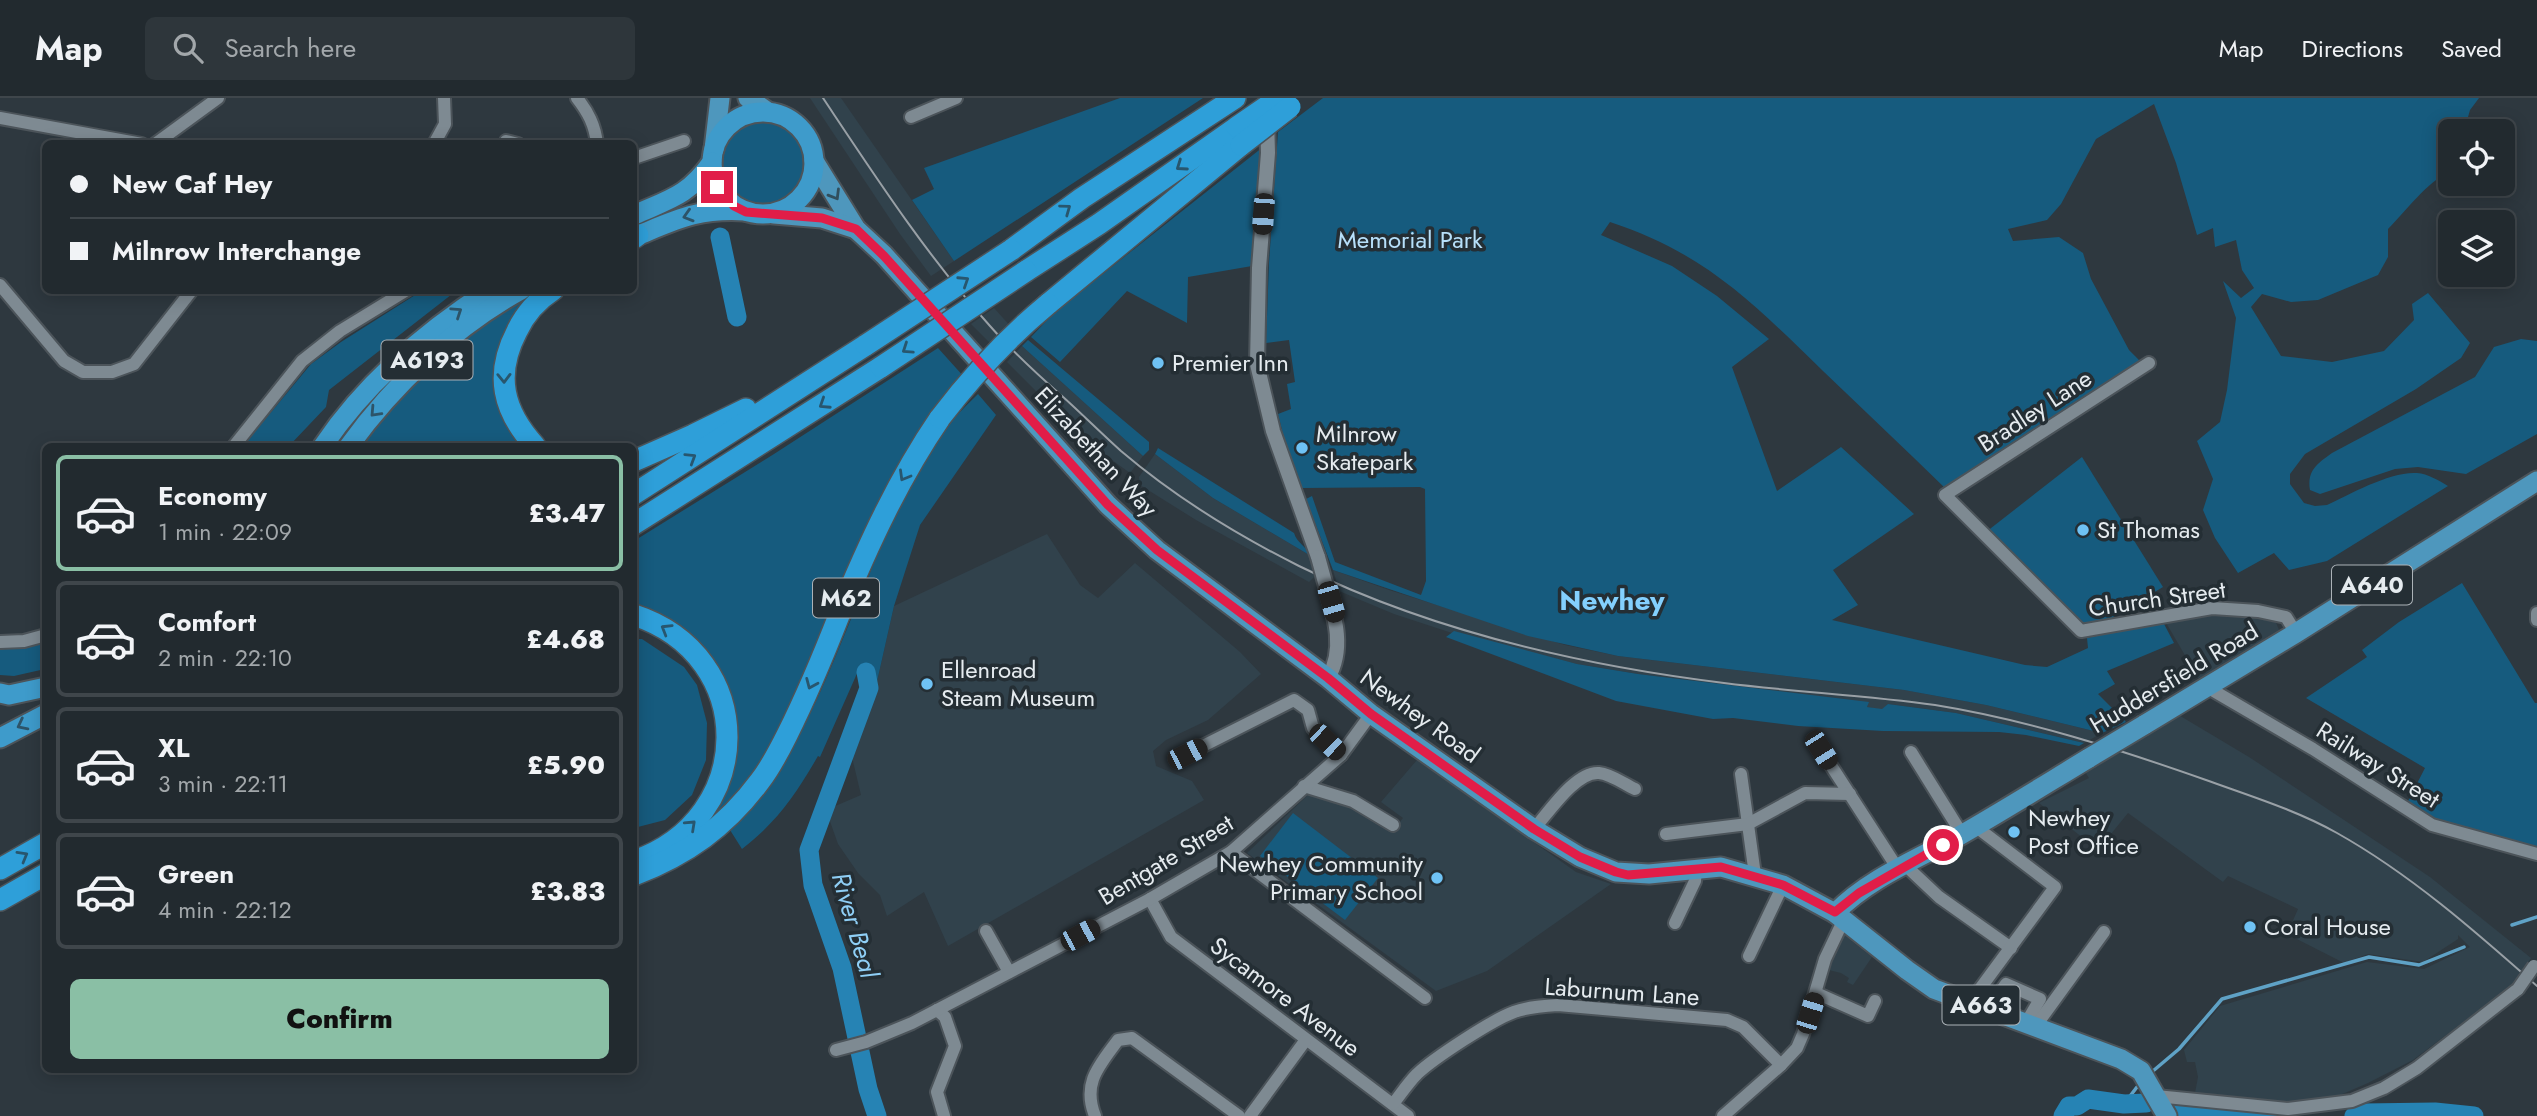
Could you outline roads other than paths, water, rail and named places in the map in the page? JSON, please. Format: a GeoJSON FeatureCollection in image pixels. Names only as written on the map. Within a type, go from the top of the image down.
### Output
{"type":"FeatureCollection","features":[{"type":"Feature","properties":{"kind":"highway"},"geometry":{"type":"LineString","coordinates":[[637,492],[846,359],[1234,98]]}},
{"type":"Feature","properties":{"kind":"highway","name":"M62"},"geometry":{"type":"LineString","coordinates":[[637,522],[1290,101]]}},
{"type":"Feature","properties":{"kind":"highway"},"geometry":{"type":"LineString","coordinates":[[637,229],[698,181],[713,156],[719,136],[740,117],[768,112],[795,123],[805,134],[814,161],[813,175],[808,189],[793,204],[774,214],[717,209],[689,214],[637,230]]}},
{"type":"Feature","properties":{"kind":"highway","name":"M62"},"geometry":{"type":"LineString","coordinates":[[637,874],[666,862],[707,838],[760,782],[807,694],[845,600],[892,496],[940,418],[979,369],[1022,326],[1239,136]]}},
{"type":"Feature","properties":{"kind":"highway"},"geometry":{"type":"LineString","coordinates":[[713,156],[713,175],[719,190],[734,206],[746,212]]}},
{"type":"Feature","properties":{"kind":"highway","name":"A6193"},"geometry":{"type":"LineString","coordinates":[[325,443],[339,422],[398,359],[450,316],[484,294]]}},
{"type":"Feature","properties":{"kind":"highway","name":"A6193"},"geometry":{"type":"LineString","coordinates":[[351,443],[408,377],[462,329],[514,294]]}},
{"type":"Feature","properties":{"kind":"highway"},"geometry":{"type":"LineString","coordinates":[[533,443],[521,430],[510,411],[503,369],[510,345],[525,315],[549,294]]}},
{"type":"Feature","properties":{"kind":"highway"},"geometry":{"type":"LineString","coordinates":[[637,460],[694,435],[846,359]]}},
{"type":"Feature","properties":{"kind":"highway"},"geometry":{"type":"LineString","coordinates":[[637,616],[678,636],[700,659],[718,688],[726,721],[727,741],[719,780],[705,811],[685,831],[637,860]]}},
{"type":"Feature","properties":{"kind":"highway"},"geometry":{"type":"LineString","coordinates":[[0,693],[9,695],[42,688]]}},
{"type":"Feature","properties":{"kind":"highway"},"geometry":{"type":"LineString","coordinates":[[0,738],[42,716]]}},
{"type":"Feature","properties":{"kind":"highway"},"geometry":{"type":"LineString","coordinates":[[0,869],[42,845]]}},
{"type":"Feature","properties":{"kind":"highway"},"geometry":{"type":"LineString","coordinates":[[0,900],[42,876]]}},
{"type":"Feature","properties":{"kind":"main road"},"geometry":{"type":"LineString","coordinates":[[713,156],[720,98]]}},
{"type":"Feature","properties":{"kind":"main road"},"geometry":{"type":"LineString","coordinates":[[748,98],[768,112]]}},
{"type":"Feature","properties":{"kind":"main road","name":"Elizabethan Way"},"geometry":{"type":"LineString","coordinates":[[814,161],[856,229],[884,256],[1108,505],[1157,550],[1328,678]]}},
{"type":"Feature","properties":{"kind":"main road","name":"Elizabethan Way"},"geometry":{"type":"LineString","coordinates":[[774,214],[822,218],[856,229]]}},
{"type":"Feature","properties":{"kind":"main road","name":"Huddersfield Road"},"geometry":{"type":"LineString","coordinates":[[1839,916],[1851,898],[1901,867],[2089,758],[2532,490]]}},
{"type":"Feature","properties":{"kind":"main road","name":"Newhey Road"},"geometry":{"type":"LineString","coordinates":[[1328,678],[1371,714],[1534,829],[1580,857],[1628,875],[1721,867],[1783,885],[1839,916]]}},
{"type":"Feature","properties":{"kind":"main road","name":"A663"},"geometry":{"type":"LineString","coordinates":[[1839,916],[1934,989],[2121,1059],[2141,1071],[2167,1116]]}},
{"type":"Feature","properties":{"kind":"street"},"geometry":{"type":"LineString","coordinates":[[166,140],[218,98]]}},
{"type":"Feature","properties":{"kind":"street"},"geometry":{"type":"LineString","coordinates":[[437,140],[445,124],[444,98]]}},
{"type":"Feature","properties":{"kind":"street"},"geometry":{"type":"LineString","coordinates":[[577,98],[588,113],[597,140]]}},
{"type":"Feature","properties":{"kind":"street"},"geometry":{"type":"LineString","coordinates":[[911,117],[956,98]]}},
{"type":"Feature","properties":{"kind":"street","name":"Newhey Road"},"geometry":{"type":"LineString","coordinates":[[1262,98],[1267,121],[1268,153],[1259,268],[1256,364],[1278,444],[1318,557],[1335,617],[1338,641],[1336,660],[1328,678]]}},
{"type":"Feature","properties":{"kind":"street"},"geometry":{"type":"LineString","coordinates":[[0,118],[70,137],[101,140]]}},
{"type":"Feature","properties":{"kind":"street"},"geometry":{"type":"LineString","coordinates":[[637,157],[684,141]]}},
{"type":"Feature","properties":{"kind":"street"},"geometry":{"type":"LineString","coordinates":[[0,285],[64,361],[83,372],[112,372],[134,364],[189,294]]}},
{"type":"Feature","properties":{"kind":"street"},"geometry":{"type":"LineString","coordinates":[[236,443],[302,361],[340,331],[400,294]]}},
{"type":"Feature","properties":{"kind":"street","name":"Bradley Lane"},"geometry":{"type":"LineString","coordinates":[[1945,495],[2149,363]]}},
{"type":"Feature","properties":{"kind":"street","name":"Church Street"},"geometry":{"type":"LineString","coordinates":[[1945,495],[2081,631],[2212,608],[2258,611],[2286,617],[2296,633]]}},
{"type":"Feature","properties":{"kind":"street"},"geometry":{"type":"LineString","coordinates":[[2537,613],[2537,620]]}},
{"type":"Feature","properties":{"kind":"street"},"geometry":{"type":"LineString","coordinates":[[0,642],[24,641],[42,636]]}},
{"type":"Feature","properties":{"kind":"street","name":"Railway Street"},"geometry":{"type":"LineString","coordinates":[[2207,687],[2313,749],[2432,825],[2537,853]]}},
{"type":"Feature","properties":{"kind":"street"},"geometry":{"type":"LineString","coordinates":[[1187,754],[1294,699],[1308,710],[1313,728],[1341,755]]}},
{"type":"Feature","properties":{"kind":"street","name":"Bentgate Street"},"geometry":{"type":"LineString","coordinates":[[836,1051],[866,1042],[937,1010],[1150,899],[1231,852],[1341,755],[1371,714]]}},
{"type":"Feature","properties":{"kind":"street"},"geometry":{"type":"LineString","coordinates":[[1821,750],[1901,867],[2011,948]]}},
{"type":"Feature","properties":{"kind":"street"},"geometry":{"type":"LineString","coordinates":[[1911,752],[1968,830],[2055,887],[2011,948],[1980,1004]]}},
{"type":"Feature","properties":{"kind":"street"},"geometry":{"type":"LineString","coordinates":[[1534,829],[1574,783],[1588,773],[1602,773],[1635,789]]}},
{"type":"Feature","properties":{"kind":"street"},"geometry":{"type":"LineString","coordinates":[[1741,774],[1755,876]]}},
{"type":"Feature","properties":{"kind":"street"},"geometry":{"type":"LineString","coordinates":[[1304,786],[1353,801],[1393,825]]}},
{"type":"Feature","properties":{"kind":"street"},"geometry":{"type":"LineString","coordinates":[[1666,834],[1748,824],[1805,793],[1850,794]]}},
{"type":"Feature","properties":{"kind":"street"},"geometry":{"type":"LineString","coordinates":[[1231,852],[1425,998]]}},
{"type":"Feature","properties":{"kind":"street"},"geometry":{"type":"LineString","coordinates":[[1675,923],[1695,881],[1696,868]]}},
{"type":"Feature","properties":{"kind":"street"},"geometry":{"type":"LineString","coordinates":[[1749,956],[1783,885]]}},
{"type":"Feature","properties":{"kind":"street","name":"Sycamore Avenue"},"geometry":{"type":"LineString","coordinates":[[1150,899],[1171,937],[1305,1041],[1408,1116]]}},
{"type":"Feature","properties":{"kind":"street"},"geometry":{"type":"LineString","coordinates":[[1723,1116],[1781,1065],[1800,1041],[1839,916]]}},
{"type":"Feature","properties":{"kind":"street"},"geometry":{"type":"LineString","coordinates":[[986,931],[1009,972]]}},
{"type":"Feature","properties":{"kind":"street"},"geometry":{"type":"LineString","coordinates":[[2031,1025],[2104,932]]}},
{"type":"Feature","properties":{"kind":"street"},"geometry":{"type":"LineString","coordinates":[[2156,1096],[2288,1109],[2352,1101],[2384,1088],[2417,1069],[2518,989],[2535,965]]}},
{"type":"Feature","properties":{"kind":"street"},"geometry":{"type":"LineString","coordinates":[[1980,1004],[2006,984],[2040,999],[2031,1025]]}},
{"type":"Feature","properties":{"kind":"street"},"geometry":{"type":"LineString","coordinates":[[1816,993],[1868,1016],[1875,1001]]}},
{"type":"Feature","properties":{"kind":"street","name":"Laburnum Lane"},"geometry":{"type":"LineString","coordinates":[[1393,1104],[1410,1081],[1424,1069],[1499,1019],[1535,1007],[1571,1006],[1727,1020],[1743,1027],[1781,1065]]}},
{"type":"Feature","properties":{"kind":"street"},"geometry":{"type":"LineString","coordinates":[[937,1010],[945,1017],[955,1046],[937,1093],[944,1116]]}},
{"type":"Feature","properties":{"kind":"street"},"geometry":{"type":"LineString","coordinates":[[1095,1116],[1090,1087],[1096,1070],[1118,1040],[1132,1038],[1238,1116]]}},
{"type":"Feature","properties":{"kind":"street"},"geometry":{"type":"LineString","coordinates":[[1250,1116],[1305,1041]]}},
{"type":"Feature","properties":{"kind":"waterway","name":"River Beal"},"geometry":{"type":"LineString","coordinates":[[720,237],[737,317]]}},
{"type":"Feature","properties":{"kind":"waterway","name":"River Beal"},"geometry":{"type":"LineString","coordinates":[[866,672],[869,688],[809,850],[813,885],[842,968],[868,1089],[877,1116]]}},
{"type":"Feature","properties":{"kind":"waterway"},"geometry":{"type":"LineString","coordinates":[[2512,925],[2537,917]]}},
{"type":"Feature","properties":{"kind":"waterway"},"geometry":{"type":"LineString","coordinates":[[2153,1071],[2179,1049],[2222,999],[2369,957],[2419,965],[2464,947]]}},
{"type":"Feature","properties":{"kind":"waterway"},"geometry":{"type":"LineString","coordinates":[[2124,1104],[2137,1087]]}},
{"type":"Feature","properties":{"kind":"waterway","name":"River Beal"},"geometry":{"type":"LineString","coordinates":[[2063,1116],[2069,1106],[2077,1106],[2088,1099],[2124,1104],[2146,1103]]}},
{"type":"Feature","properties":{"kind":"waterway","name":"River Beal"},"geometry":{"type":"LineString","coordinates":[[2175,1108],[2272,1116]]}},
{"type":"Feature","properties":{"kind":"waterway","name":"River Beal"},"geometry":{"type":"LineString","coordinates":[[2354,1116],[2364,1113],[2435,1112],[2474,1116]]}},
{"type":"Feature","properties":{"kind":"tram line"},"geometry":{"type":"LineString","coordinates":[[823,98],[923,244],[967,299],[1016,353],[1121,451],[1162,484],[1229,528],[1299,566],[1349,589],[1453,627],[1560,655],[1724,683],[1970,711],[2072,736],[2173,768],[2289,810],[2364,849],[2441,904],[2537,986]]}},
{"type":"Feature","properties":{"kind":"place","name":"Premier Inn"},"geometry":{"type":"Point","coordinates":[1158,363]}},
{"type":"Feature","properties":{"kind":"place","name":"Milnrow Skatepark"},"geometry":{"type":"Point","coordinates":[1302,448]}},
{"type":"Feature","properties":{"kind":"place","name":"St Thomas"},"geometry":{"type":"Point","coordinates":[2083,530]}},
{"type":"Feature","properties":{"kind":"place","name":"Ellenroad Steam Museum"},"geometry":{"type":"Point","coordinates":[927,684]}},
{"type":"Feature","properties":{"kind":"place","name":"Newhey Post Office"},"geometry":{"type":"Point","coordinates":[2014,832]}},
{"type":"Feature","properties":{"kind":"place","name":"Newhey Community Primary School"},"geometry":{"type":"Point","coordinates":[1437,878]}},
{"type":"Feature","properties":{"kind":"place","name":"Coral House"},"geometry":{"type":"Point","coordinates":[2250,927]}},
{"type":"Feature","properties":{"kind":"district","name":"Newhey"},"geometry":{"type":"Point","coordinates":[1612,600]}},
{"type":"Feature","properties":{"kind":"park label","name":"Memorial Park"},"geometry":{"type":"Point","coordinates":[1410,240]}}]}
